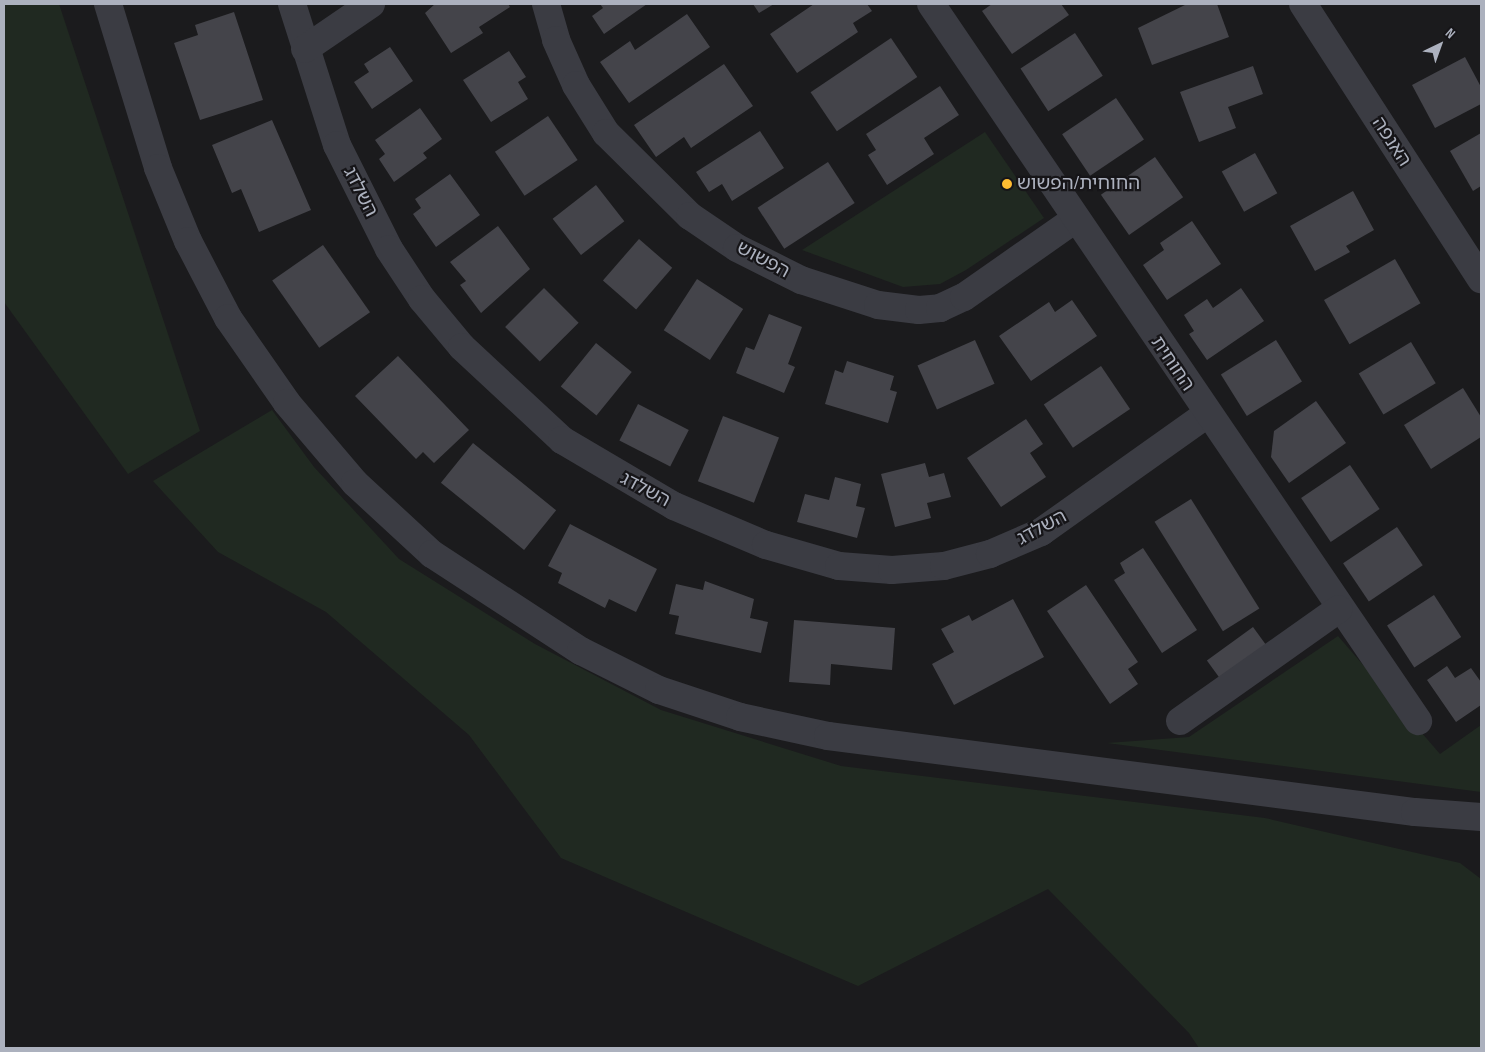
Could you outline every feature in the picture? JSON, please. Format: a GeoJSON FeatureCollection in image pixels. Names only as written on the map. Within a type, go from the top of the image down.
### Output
{"type":"FeatureCollection","features":[{"type":"Feature","properties":{"kind":"street"},"geometry":{"type":"LineString","coordinates":[[108,4],[158,168],[188,241],[228,318],[286,402],[355,483],[432,554],[504,605],[581,651],[660,690],[740,717],[828,736],[1415,812],[1481,817]]}},
{"type":"Feature","properties":{"kind":"street","name":"השלדג"},"geometry":{"type":"LineString","coordinates":[[292,4],[337,146],[358,191],[422,299],[462,347],[562,440],[659,498],[739,534],[839,566],[892,570],[944,566],[990,554],[1041,532],[1207,414]]}},
{"type":"Feature","properties":{"kind":"street"},"geometry":{"type":"LineString","coordinates":[[305,49],[371,4]]}},
{"type":"Feature","properties":{"kind":"street","name":"הפשוש"},"geometry":{"type":"LineString","coordinates":[[546,4],[556,40],[576,85],[606,133],[690,216],[737,248],[800,280],[878,305],[919,310],[940,308],[964,298],[1074,220]]}},
{"type":"Feature","properties":{"kind":"street","name":"החוחית"},"geometry":{"type":"LineString","coordinates":[[931,4],[1074,220],[1418,721]]}},
{"type":"Feature","properties":{"kind":"street","name":"האנפה"},"geometry":{"type":"LineString","coordinates":[[1303,4],[1481,279]]}},
{"type":"Feature","properties":{"kind":"street"},"geometry":{"type":"LineString","coordinates":[[1180,721],[1340,609]]}},
{"type":"Feature","properties":{"kind":"street"},"geometry":{"type":"LineString","coordinates":[[1415,812],[1481,836]]}},
{"type":"Feature","properties":{"kind":"shaded area"},"geometry":{"type":"Polygon","coordinates":[[[4,4],[59,4],[200,431],[128,474],[4,302],[4,4]]]}},
{"type":"Feature","properties":{"kind":"shaded area"},"geometry":{"type":"Polygon","coordinates":[[[985,132],[1044,218],[966,270],[940,284],[903,287],[802,250],[985,132]]]}},
{"type":"Feature","properties":{"kind":"shaded area"},"geometry":{"type":"Polygon","coordinates":[[[272,410],[314,467],[399,559],[535,644],[661,710],[841,766],[1265,818],[1460,863],[1481,879],[1481,1048],[1199,1048],[1189,1033],[1048,889],[858,986],[561,858],[469,735],[326,612],[218,552],[153,481],[272,410]]]}},
{"type":"Feature","properties":{"kind":"shaded area"},"geometry":{"type":"Polygon","coordinates":[[[1338,636],[1440,754],[1481,725],[1481,792],[1107,743],[1189,737],[1338,636]]]}},
{"type":"Feature","properties":{"kind":"building"},"geometry":{"type":"Polygon","coordinates":[[[435,4],[508,4],[510,7],[479,27],[483,33],[451,53],[425,13],[435,4]]]}},
{"type":"Feature","properties":{"kind":"building"},"geometry":{"type":"Polygon","coordinates":[[[600,4],[647,4],[604,34],[592,16],[603,8],[600,4]]]}},
{"type":"Feature","properties":{"kind":"building"},"geometry":{"type":"Polygon","coordinates":[[[753,4],[774,4],[759,13],[753,4]]]}},
{"type":"Feature","properties":{"kind":"building"},"geometry":{"type":"Polygon","coordinates":[[[814,4],[867,4],[872,11],[853,23],[858,32],[797,73],[770,34],[814,4]]]}},
{"type":"Feature","properties":{"kind":"building"},"geometry":{"type":"Polygon","coordinates":[[[992,4],[1061,4],[1069,15],[1012,54],[982,11],[992,4]]]}},
{"type":"Feature","properties":{"kind":"building"},"geometry":{"type":"Polygon","coordinates":[[[1187,4],[1217,4],[1229,37],[1152,65],[1138,28],[1187,4]]]}},
{"type":"Feature","properties":{"kind":"building"},"geometry":{"type":"Polygon","coordinates":[[[234,12],[263,100],[200,120],[174,43],[198,35],[195,25],[234,12]]]}},
{"type":"Feature","properties":{"kind":"building"},"geometry":{"type":"Polygon","coordinates":[[[687,14],[710,47],[629,103],[600,62],[630,41],[635,50],[687,14]]]}},
{"type":"Feature","properties":{"kind":"building"},"geometry":{"type":"Polygon","coordinates":[[[1075,33],[1103,76],[1048,111],[1020,68],[1075,33]]]}},
{"type":"Feature","properties":{"kind":"building"},"geometry":{"type":"Polygon","coordinates":[[[891,38],[917,77],[837,131],[811,92],[891,38]]]}},
{"type":"Feature","properties":{"kind":"building"},"geometry":{"type":"Polygon","coordinates":[[[390,47],[413,81],[372,109],[354,82],[369,72],[364,64],[390,47]]]}},
{"type":"Feature","properties":{"kind":"building"},"geometry":{"type":"Polygon","coordinates":[[[509,51],[526,77],[518,82],[528,99],[491,122],[463,80],[509,51]]]}},
{"type":"Feature","properties":{"kind":"building"},"geometry":{"type":"Polygon","coordinates":[[[1465,57],[1481,87],[1481,104],[1435,128],[1412,85],[1465,57]]]}},
{"type":"Feature","properties":{"kind":"building"},"geometry":{"type":"Polygon","coordinates":[[[724,64],[753,106],[691,148],[684,137],[656,157],[634,125],[724,64]]]}},
{"type":"Feature","properties":{"kind":"building"},"geometry":{"type":"Polygon","coordinates":[[[1253,66],[1263,94],[1228,107],[1236,128],[1199,142],[1180,92],[1253,66]]]}},
{"type":"Feature","properties":{"kind":"building"},"geometry":{"type":"Polygon","coordinates":[[[940,86],[959,115],[924,138],[934,154],[887,185],[868,155],[876,150],[866,134],[940,86]]]}},
{"type":"Feature","properties":{"kind":"building"},"geometry":{"type":"Polygon","coordinates":[[[1116,98],[1144,139],[1090,176],[1062,134],[1116,98]]]}},
{"type":"Feature","properties":{"kind":"building"},"geometry":{"type":"Polygon","coordinates":[[[420,108],[442,139],[423,153],[427,158],[394,182],[379,159],[385,154],[375,140],[420,108]]]}},
{"type":"Feature","properties":{"kind":"building"},"geometry":{"type":"Polygon","coordinates":[[[548,116],[578,160],[525,196],[495,152],[548,116]]]}},
{"type":"Feature","properties":{"kind":"building"},"geometry":{"type":"Polygon","coordinates":[[[272,120],[311,210],[259,232],[241,189],[232,193],[212,145],[272,120]]]}},
{"type":"Feature","properties":{"kind":"building"},"geometry":{"type":"Polygon","coordinates":[[[760,131],[784,168],[732,201],[722,184],[709,192],[696,172],[760,131]]]}},
{"type":"Feature","properties":{"kind":"building"},"geometry":{"type":"Polygon","coordinates":[[[1481,133],[1481,186],[1473,191],[1450,151],[1481,133]]]}},
{"type":"Feature","properties":{"kind":"building"},"geometry":{"type":"Polygon","coordinates":[[[1255,153],[1277,193],[1244,212],[1222,171],[1255,153]]]}},
{"type":"Feature","properties":{"kind":"building"},"geometry":{"type":"Polygon","coordinates":[[[1155,157],[1183,197],[1129,235],[1101,195],[1155,157]]]}},
{"type":"Feature","properties":{"kind":"building"},"geometry":{"type":"Polygon","coordinates":[[[828,162],[855,203],[784,249],[758,208],[828,162]]]}},
{"type":"Feature","properties":{"kind":"building"},"geometry":{"type":"Polygon","coordinates":[[[450,174],[480,215],[436,247],[413,214],[421,208],[415,199],[450,174]]]}},
{"type":"Feature","properties":{"kind":"building"},"geometry":{"type":"Polygon","coordinates":[[[596,185],[624,221],[581,255],[553,219],[596,185]]]}},
{"type":"Feature","properties":{"kind":"building"},"geometry":{"type":"Polygon","coordinates":[[[1353,191],[1374,230],[1346,246],[1350,252],[1315,271],[1290,226],[1353,191]]]}},
{"type":"Feature","properties":{"kind":"building"},"geometry":{"type":"Polygon","coordinates":[[[1192,221],[1221,264],[1167,300],[1143,265],[1164,250],[1160,243],[1192,221]]]}},
{"type":"Feature","properties":{"kind":"building"},"geometry":{"type":"Polygon","coordinates":[[[498,226],[530,269],[481,313],[460,285],[466,281],[450,262],[498,226]]]}},
{"type":"Feature","properties":{"kind":"building"},"geometry":{"type":"Polygon","coordinates":[[[639,239],[672,268],[636,309],[603,281],[639,239]]]}},
{"type":"Feature","properties":{"kind":"building"},"geometry":{"type":"Polygon","coordinates":[[[323,245],[370,312],[319,348],[272,281],[323,245]]]}},
{"type":"Feature","properties":{"kind":"building"},"geometry":{"type":"Polygon","coordinates":[[[1395,259],[1420,303],[1349,344],[1324,300],[1395,259]]]}},
{"type":"Feature","properties":{"kind":"building"},"geometry":{"type":"Polygon","coordinates":[[[697,279],[743,309],[710,360],[664,330],[697,279]]]}},
{"type":"Feature","properties":{"kind":"building"},"geometry":{"type":"Polygon","coordinates":[[[544,288],[579,323],[540,362],[505,327],[544,288]]]}},
{"type":"Feature","properties":{"kind":"building"},"geometry":{"type":"Polygon","coordinates":[[[1241,288],[1264,321],[1207,360],[1189,334],[1194,331],[1184,315],[1207,299],[1213,308],[1241,288]]]}},
{"type":"Feature","properties":{"kind":"building"},"geometry":{"type":"Polygon","coordinates":[[[1072,300],[1097,336],[1031,381],[999,336],[1049,302],[1055,312],[1072,300]]]}},
{"type":"Feature","properties":{"kind":"building"},"geometry":{"type":"Polygon","coordinates":[[[769,314],[802,327],[788,364],[795,367],[784,393],[736,373],[746,347],[754,350],[769,314]]]}},
{"type":"Feature","properties":{"kind":"building"},"geometry":{"type":"Polygon","coordinates":[[[975,340],[995,384],[937,409],[917,366],[975,340]]]}},
{"type":"Feature","properties":{"kind":"building"},"geometry":{"type":"Polygon","coordinates":[[[1276,340],[1302,382],[1247,416],[1221,374],[1276,340]]]}},
{"type":"Feature","properties":{"kind":"building"},"geometry":{"type":"Polygon","coordinates":[[[1411,342],[1436,383],[1383,415],[1359,373],[1411,342]]]}},
{"type":"Feature","properties":{"kind":"building"},"geometry":{"type":"Polygon","coordinates":[[[596,343],[632,372],[597,415],[561,387],[596,343]]]}},
{"type":"Feature","properties":{"kind":"building"},"geometry":{"type":"Polygon","coordinates":[[[398,356],[469,430],[434,463],[423,452],[416,459],[355,396],[398,356]]]}},
{"type":"Feature","properties":{"kind":"building"},"geometry":{"type":"Polygon","coordinates":[[[847,361],[894,376],[890,390],[897,392],[888,423],[825,404],[835,370],[843,373],[847,361]]]}},
{"type":"Feature","properties":{"kind":"building"},"geometry":{"type":"Polygon","coordinates":[[[1101,366],[1130,409],[1073,448],[1044,405],[1101,366]]]}},
{"type":"Feature","properties":{"kind":"building"},"geometry":{"type":"Polygon","coordinates":[[[1463,388],[1481,417],[1481,437],[1431,469],[1404,425],[1463,388]]]}},
{"type":"Feature","properties":{"kind":"building"},"geometry":{"type":"Polygon","coordinates":[[[1316,401],[1346,443],[1289,483],[1271,457],[1274,431],[1316,401]]]}},
{"type":"Feature","properties":{"kind":"building"},"geometry":{"type":"Polygon","coordinates":[[[638,404],[689,430],[670,466],[619,441],[638,404]]]}},
{"type":"Feature","properties":{"kind":"building"},"geometry":{"type":"Polygon","coordinates":[[[723,416],[779,438],[754,503],[698,481],[723,416]]]}},
{"type":"Feature","properties":{"kind":"building"},"geometry":{"type":"Polygon","coordinates":[[[1026,419],[1043,444],[1030,453],[1046,477],[1001,507],[967,458],[1026,419]]]}},
{"type":"Feature","properties":{"kind":"building"},"geometry":{"type":"Polygon","coordinates":[[[473,443],[556,510],[524,550],[441,483],[473,443]]]}},
{"type":"Feature","properties":{"kind":"building"},"geometry":{"type":"Polygon","coordinates":[[[925,463],[929,477],[944,473],[951,497],[927,503],[931,518],[895,527],[881,474],[925,463]]]}},
{"type":"Feature","properties":{"kind":"building"},"geometry":{"type":"Polygon","coordinates":[[[1350,465],[1380,509],[1331,542],[1301,498],[1350,465]]]}},
{"type":"Feature","properties":{"kind":"building"},"geometry":{"type":"Polygon","coordinates":[[[835,477],[861,484],[856,506],[865,508],[857,538],[797,522],[805,494],[829,500],[835,477]]]}},
{"type":"Feature","properties":{"kind":"building"},"geometry":{"type":"Polygon","coordinates":[[[1191,499],[1259,608],[1223,631],[1155,522],[1191,499]]]}},
{"type":"Feature","properties":{"kind":"building"},"geometry":{"type":"Polygon","coordinates":[[[570,524],[657,569],[636,612],[609,599],[605,608],[558,583],[562,573],[548,566],[570,524]]]}},
{"type":"Feature","properties":{"kind":"building"},"geometry":{"type":"Polygon","coordinates":[[[1397,527],[1423,565],[1369,601],[1343,563],[1397,527]]]}},
{"type":"Feature","properties":{"kind":"building"},"geometry":{"type":"Polygon","coordinates":[[[1143,548],[1197,630],[1162,653],[1114,580],[1125,573],[1120,563],[1143,548]]]}},
{"type":"Feature","properties":{"kind":"building"},"geometry":{"type":"Polygon","coordinates":[[[705,581],[754,599],[750,618],[768,622],[761,653],[675,634],[679,616],[669,614],[676,584],[703,590],[705,581]]]}},
{"type":"Feature","properties":{"kind":"building"},"geometry":{"type":"Polygon","coordinates":[[[1086,585],[1138,662],[1128,669],[1138,684],[1110,704],[1047,611],[1086,585]]]}},
{"type":"Feature","properties":{"kind":"building"},"geometry":{"type":"Polygon","coordinates":[[[1434,595],[1461,637],[1414,667],[1387,625],[1434,595]]]}},
{"type":"Feature","properties":{"kind":"building"},"geometry":{"type":"Polygon","coordinates":[[[1013,599],[1044,657],[954,705],[932,664],[954,652],[941,629],[969,615],[972,621],[1013,599]]]}},
{"type":"Feature","properties":{"kind":"building"},"geometry":{"type":"Polygon","coordinates":[[[794,620],[895,628],[892,670],[831,664],[830,685],[789,682],[794,620]]]}},
{"type":"Feature","properties":{"kind":"building"},"geometry":{"type":"Polygon","coordinates":[[[1253,627],[1266,645],[1220,678],[1207,661],[1253,627]]]}},
{"type":"Feature","properties":{"kind":"building"},"geometry":{"type":"Polygon","coordinates":[[[1447,666],[1455,678],[1471,668],[1481,682],[1481,705],[1456,722],[1427,680],[1447,666]]]}},
{"type":"Feature","properties":{"kind":"place","name":"החוחית/הפשוש"},"geometry":{"type":"Point","coordinates":[1007,184]}}]}
